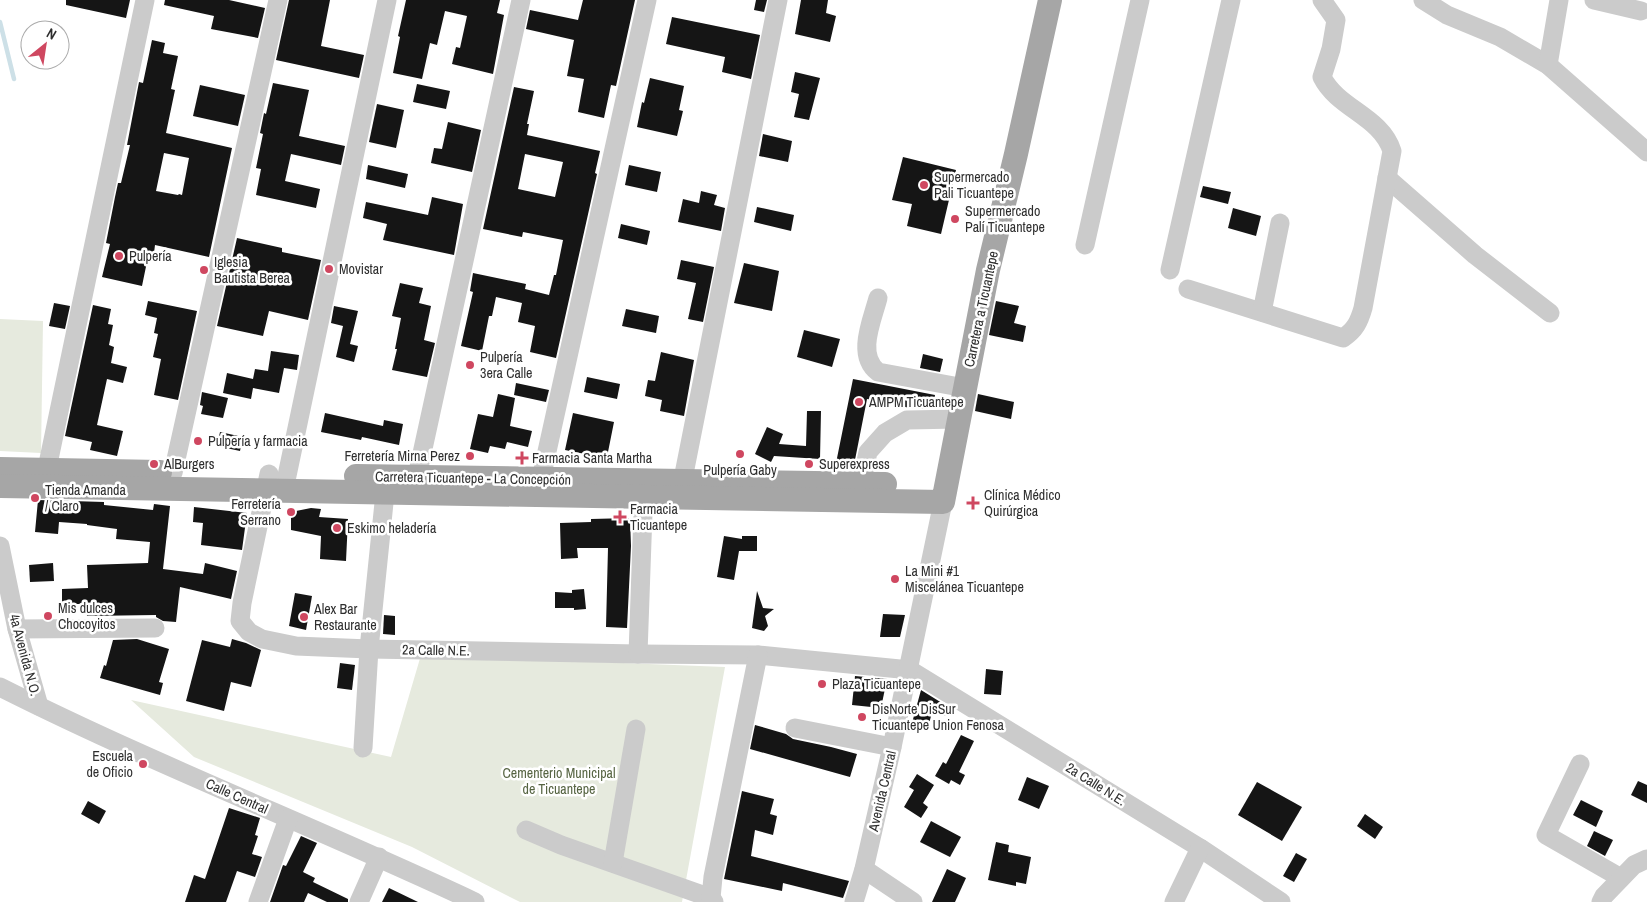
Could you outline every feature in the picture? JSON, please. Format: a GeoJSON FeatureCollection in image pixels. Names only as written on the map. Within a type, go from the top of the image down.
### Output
{"type":"FeatureCollection","features":[{"type":"Feature","properties":{"kind":"main road","name":"Carretera a Ticuantepe"},"geometry":{"type":"LineString","coordinates":[[945,494],[988,270],[1050,0]]}},
{"type":"Feature","properties":{"kind":"main road","name":"Carretera Ticuantepe - La Concepción"},"geometry":{"type":"LineString","coordinates":[[0,469],[45,479],[945,494]]}},
{"type":"Feature","properties":{"kind":"main road","name":"Carretera Ticuantepe - La Concepción"},"geometry":{"type":"LineString","coordinates":[[0,486],[45,479],[173,472],[385,493],[414,485]]}},
{"type":"Feature","properties":{"kind":"main road","name":"Carretera Ticuantepe - La Concepción"},"geometry":{"type":"LineString","coordinates":[[681,490],[861,484],[945,494]]}},
{"type":"Feature","properties":{"kind":"street"},"geometry":{"type":"LineString","coordinates":[[45,479],[145,0]]}},
{"type":"Feature","properties":{"kind":"street"},"geometry":{"type":"LineString","coordinates":[[173,472],[278,0]]}},
{"type":"Feature","properties":{"kind":"street"},"geometry":{"type":"LineString","coordinates":[[276,482],[387,0]]}},
{"type":"Feature","properties":{"kind":"street"},"geometry":{"type":"LineString","coordinates":[[414,485],[521,0]]}},
{"type":"Feature","properties":{"kind":"street"},"geometry":{"type":"LineString","coordinates":[[539,487],[647,0]]}},
{"type":"Feature","properties":{"kind":"street"},"geometry":{"type":"LineString","coordinates":[[681,490],[778,0]]}},
{"type":"Feature","properties":{"kind":"street"},"geometry":{"type":"LineString","coordinates":[[1084,245],[1140,0]]}},
{"type":"Feature","properties":{"kind":"street"},"geometry":{"type":"LineString","coordinates":[[1170,270],[1231,0]]}},
{"type":"Feature","properties":{"kind":"street"},"geometry":{"type":"LineString","coordinates":[[1188,289],[1343,338],[1358,324],[1363,308],[1392,151],[1389,140],[1361,112],[1336,96],[1328,88],[1322,77],[1331,49],[1336,20],[1322,0]]}},
{"type":"Feature","properties":{"kind":"street"},"geometry":{"type":"LineString","coordinates":[[1548,65],[1559,0]]}},
{"type":"Feature","properties":{"kind":"street"},"geometry":{"type":"LineString","coordinates":[[1594,0],[1641,11]]}},
{"type":"Feature","properties":{"kind":"street"},"geometry":{"type":"LineString","coordinates":[[1427,1],[1447,15],[1500,37],[1548,65],[1646,148]]}},
{"type":"Feature","properties":{"kind":"street"},"geometry":{"type":"LineString","coordinates":[[1388,178],[1476,255],[1550,313]]}},
{"type":"Feature","properties":{"kind":"street"},"geometry":{"type":"LineString","coordinates":[[1262,312],[1280,223]]}},
{"type":"Feature","properties":{"kind":"street"},"geometry":{"type":"LineString","coordinates":[[878,298],[866,346],[870,366],[878,372],[965,388]]}},
{"type":"Feature","properties":{"kind":"street"},"geometry":{"type":"LineString","coordinates":[[861,484],[868,452],[884,433],[907,420],[959,419]]}},
{"type":"Feature","properties":{"kind":"street","name":"2a Calle N.E."},"geometry":{"type":"LineString","coordinates":[[276,482],[242,603],[240,621],[249,632],[262,639],[296,646],[369,649],[758,655],[910,670],[1200,848],[1281,902]]}},
{"type":"Feature","properties":{"kind":"street"},"geometry":{"type":"LineString","coordinates":[[638,654],[643,489]]}},
{"type":"Feature","properties":{"kind":"street"},"geometry":{"type":"LineString","coordinates":[[363,748],[369,649],[385,493]]}},
{"type":"Feature","properties":{"kind":"street","name":"Avenida Central"},"geometry":{"type":"LineString","coordinates":[[854,902],[864,869],[910,670],[945,494]]}},
{"type":"Feature","properties":{"kind":"street","name":"4a Avenida N.O."},"geometry":{"type":"LineString","coordinates":[[0,546],[17,629],[39,706]]}},
{"type":"Feature","properties":{"kind":"street"},"geometry":{"type":"LineString","coordinates":[[17,629],[155,628]]}},
{"type":"Feature","properties":{"kind":"street"},"geometry":{"type":"LineString","coordinates":[[526,830],[561,845],[713,900],[713,877],[758,655]]}},
{"type":"Feature","properties":{"kind":"street","name":"Calle Central"},"geometry":{"type":"LineString","coordinates":[[0,687],[475,902]]}},
{"type":"Feature","properties":{"kind":"street"},"geometry":{"type":"LineString","coordinates":[[795,728],[892,747]]}},
{"type":"Feature","properties":{"kind":"street"},"geometry":{"type":"LineString","coordinates":[[613,863],[636,729]]}},
{"type":"Feature","properties":{"kind":"street"},"geometry":{"type":"LineString","coordinates":[[1580,764],[1546,834],[1621,878]]}},
{"type":"Feature","properties":{"kind":"street"},"geometry":{"type":"LineString","coordinates":[[258,902],[288,819]]}},
{"type":"Feature","properties":{"kind":"street"},"geometry":{"type":"LineString","coordinates":[[1174,902],[1200,848]]}},
{"type":"Feature","properties":{"kind":"street"},"geometry":{"type":"LineString","coordinates":[[359,902],[379,857]]}},
{"type":"Feature","properties":{"kind":"street"},"geometry":{"type":"LineString","coordinates":[[1601,902],[1604,896],[1634,865],[1647,859]]}},
{"type":"Feature","properties":{"kind":"street"},"geometry":{"type":"LineString","coordinates":[[864,869],[913,902]]}},
{"type":"Feature","properties":{"kind":"green space"},"geometry":{"type":"Polygon","coordinates":[[[0,319],[43,321],[41,453],[0,451],[0,319]]]}},
{"type":"Feature","properties":{"kind":"green space","name":"Cementerio Municipal de Ticuantepe"},"geometry":{"type":"Polygon","coordinates":[[[421,655],[725,667],[682,902],[520,902],[412,847],[194,757],[131,700],[391,757],[421,655]]]}},
{"type":"Feature","properties":{"kind":"building"},"geometry":{"type":"Polygon","coordinates":[[[66,0],[130,0],[126,18],[66,5],[66,0]]]}},
{"type":"Feature","properties":{"kind":"building"},"geometry":{"type":"Polygon","coordinates":[[[165,0],[229,0],[265,8],[258,38],[211,29],[214,16],[164,5],[165,0]]]}},
{"type":"Feature","properties":{"kind":"building"},"geometry":{"type":"Polygon","coordinates":[[[289,0],[330,0],[321,46],[364,55],[359,78],[276,60],[289,0]]]}},
{"type":"Feature","properties":{"kind":"building"},"geometry":{"type":"Polygon","coordinates":[[[406,0],[500,0],[497,13],[504,15],[493,74],[452,64],[456,47],[460,48],[467,16],[445,11],[437,45],[430,43],[422,79],[393,73],[400,37],[398,36],[406,0]]]}},
{"type":"Feature","properties":{"kind":"building"},"geometry":{"type":"Polygon","coordinates":[[[583,0],[635,0],[616,86],[611,85],[604,118],[578,112],[584,79],[567,76],[574,40],[526,29],[530,10],[578,20],[583,0]]]}},
{"type":"Feature","properties":{"kind":"building"},"geometry":{"type":"Polygon","coordinates":[[[756,0],[767,0],[764,12],[754,10],[756,0]]]}},
{"type":"Feature","properties":{"kind":"building"},"geometry":{"type":"Polygon","coordinates":[[[801,0],[828,0],[826,13],[836,16],[830,42],[795,34],[801,0]]]}},
{"type":"Feature","properties":{"kind":"building"},"geometry":{"type":"Polygon","coordinates":[[[672,17],[760,35],[751,79],[722,72],[725,57],[666,44],[672,17]]]}},
{"type":"Feature","properties":{"kind":"building"},"geometry":{"type":"Polygon","coordinates":[[[152,40],[165,43],[163,53],[178,56],[171,89],[175,90],[166,133],[232,148],[209,257],[155,245],[154,253],[149,252],[142,286],[102,277],[110,244],[106,243],[115,197],[118,183],[121,183],[130,145],[127,145],[139,82],[143,83],[152,40]],[[164,153],[156,191],[182,195],[189,158],[164,153]]]}},
{"type":"Feature","properties":{"kind":"building"},"geometry":{"type":"Polygon","coordinates":[[[795,72],[820,78],[809,120],[794,117],[799,94],[791,92],[795,72]]]}},
{"type":"Feature","properties":{"kind":"building"},"geometry":{"type":"Polygon","coordinates":[[[650,78],[684,86],[679,110],[683,111],[677,136],[637,127],[642,102],[644,103],[650,78]]]}},
{"type":"Feature","properties":{"kind":"building"},"geometry":{"type":"Polygon","coordinates":[[[273,83],[309,90],[299,136],[345,146],[341,165],[291,154],[285,181],[320,189],[316,208],[256,195],[261,169],[256,168],[263,134],[260,133],[273,83]]]}},
{"type":"Feature","properties":{"kind":"building"},"geometry":{"type":"Polygon","coordinates":[[[417,84],[450,91],[446,109],[413,102],[417,84]]]}},
{"type":"Feature","properties":{"kind":"building"},"geometry":{"type":"Polygon","coordinates":[[[200,85],[245,95],[238,126],[193,116],[200,85]]]}},
{"type":"Feature","properties":{"kind":"building"},"geometry":{"type":"Polygon","coordinates":[[[514,87],[534,91],[527,124],[529,124],[527,135],[600,151],[595,173],[597,174],[556,358],[530,352],[535,326],[518,322],[522,303],[496,297],[492,316],[489,316],[482,351],[461,346],[473,292],[470,291],[473,273],[526,284],[525,289],[549,295],[554,275],[556,275],[563,240],[523,232],[522,237],[483,229],[514,87]],[[525,154],[518,189],[555,197],[563,162],[525,154]]]}},
{"type":"Feature","properties":{"kind":"building"},"geometry":{"type":"Polygon","coordinates":[[[377,104],[404,110],[396,148],[369,142],[377,104]]]}},
{"type":"Feature","properties":{"kind":"building"},"geometry":{"type":"Polygon","coordinates":[[[448,122],[481,130],[472,172],[431,163],[434,148],[442,149],[448,122]]]}},
{"type":"Feature","properties":{"kind":"building"},"geometry":{"type":"Polygon","coordinates":[[[763,134],[792,141],[788,162],[759,156],[763,134]]]}},
{"type":"Feature","properties":{"kind":"building","name":"Supermercado Pali Ticuantepe"},"geometry":{"type":"Polygon","coordinates":[[[903,157],[956,170],[941,234],[907,226],[912,204],[892,200],[903,157]]]}},
{"type":"Feature","properties":{"kind":"building"},"geometry":{"type":"Polygon","coordinates":[[[368,165],[408,174],[405,188],[366,179],[368,165]]]}},
{"type":"Feature","properties":{"kind":"building"},"geometry":{"type":"Polygon","coordinates":[[[629,165],[661,172],[657,192],[625,185],[629,165]]]}},
{"type":"Feature","properties":{"kind":"building"},"geometry":{"type":"Polygon","coordinates":[[[1203,186],[1231,192],[1228,204],[1200,197],[1203,186]]]}},
{"type":"Feature","properties":{"kind":"building"},"geometry":{"type":"Polygon","coordinates":[[[701,191],[717,195],[714,205],[725,208],[721,231],[678,222],[683,199],[699,203],[701,191]]]}},
{"type":"Feature","properties":{"kind":"building"},"geometry":{"type":"Polygon","coordinates":[[[432,197],[463,204],[454,255],[383,240],[387,224],[363,218],[366,202],[428,215],[432,197]]]}},
{"type":"Feature","properties":{"kind":"building"},"geometry":{"type":"Polygon","coordinates":[[[757,207],[794,215],[791,231],[754,222],[757,207]]]}},
{"type":"Feature","properties":{"kind":"building"},"geometry":{"type":"Polygon","coordinates":[[[1233,208],[1261,216],[1256,236],[1228,228],[1233,208]]]}},
{"type":"Feature","properties":{"kind":"building"},"geometry":{"type":"Polygon","coordinates":[[[621,224],[650,231],[647,245],[618,238],[621,224]]]}},
{"type":"Feature","properties":{"kind":"building"},"geometry":{"type":"Polygon","coordinates":[[[237,238],[282,248],[282,252],[321,260],[308,320],[269,311],[263,336],[217,326],[237,238]]]}},
{"type":"Feature","properties":{"kind":"building"},"geometry":{"type":"Polygon","coordinates":[[[681,260],[714,267],[703,322],[688,319],[696,283],[677,279],[681,260]]]}},
{"type":"Feature","properties":{"kind":"building"},"geometry":{"type":"Polygon","coordinates":[[[744,263],[779,271],[772,311],[734,303],[744,263]]]}},
{"type":"Feature","properties":{"kind":"building"},"geometry":{"type":"Polygon","coordinates":[[[400,283],[423,288],[419,303],[431,306],[424,340],[435,343],[427,377],[392,370],[401,318],[392,316],[400,283]]]}},
{"type":"Feature","properties":{"kind":"building"},"geometry":{"type":"Polygon","coordinates":[[[148,301],[197,311],[178,400],[154,395],[161,359],[153,357],[158,334],[154,333],[157,318],[145,315],[148,301]]]}},
{"type":"Feature","properties":{"kind":"building"},"geometry":{"type":"Polygon","coordinates":[[[996,301],[1019,306],[1014,323],[1026,326],[1023,342],[989,335],[996,301]]]}},
{"type":"Feature","properties":{"kind":"building"},"geometry":{"type":"Polygon","coordinates":[[[54,303],[70,306],[65,329],[49,326],[54,303]]]}},
{"type":"Feature","properties":{"kind":"building"},"geometry":{"type":"Polygon","coordinates":[[[93,305],[111,309],[108,324],[113,325],[109,345],[114,347],[111,363],[127,367],[123,383],[107,379],[97,425],[123,431],[117,456],[90,450],[92,442],[65,436],[93,305]]]}},
{"type":"Feature","properties":{"kind":"building"},"geometry":{"type":"Polygon","coordinates":[[[334,306],[358,311],[350,344],[358,346],[354,362],[336,357],[343,326],[331,323],[334,306]]]}},
{"type":"Feature","properties":{"kind":"building"},"geometry":{"type":"Polygon","coordinates":[[[626,309],[659,316],[656,333],[622,326],[626,309]]]}},
{"type":"Feature","properties":{"kind":"building"},"geometry":{"type":"Polygon","coordinates":[[[804,330],[840,339],[832,367],[797,357],[804,330]]]}},
{"type":"Feature","properties":{"kind":"building"},"geometry":{"type":"Polygon","coordinates":[[[271,351],[299,355],[297,370],[284,368],[279,393],[253,388],[251,399],[223,393],[227,373],[253,379],[255,369],[268,371],[271,351]]]}},
{"type":"Feature","properties":{"kind":"building"},"geometry":{"type":"Polygon","coordinates":[[[661,352],[694,360],[684,416],[660,411],[662,400],[645,396],[648,380],[655,381],[661,352]]]}},
{"type":"Feature","properties":{"kind":"building"},"geometry":{"type":"Polygon","coordinates":[[[923,354],[943,359],[940,372],[920,368],[923,354]]]}},
{"type":"Feature","properties":{"kind":"building"},"geometry":{"type":"Polygon","coordinates":[[[587,377],[620,384],[617,399],[584,392],[587,377]]]}},
{"type":"Feature","properties":{"kind":"building"},"geometry":{"type":"Polygon","coordinates":[[[853,379],[935,395],[933,408],[915,409],[867,399],[853,470],[846,470],[835,468],[853,379]]]}},
{"type":"Feature","properties":{"kind":"building"},"geometry":{"type":"Polygon","coordinates":[[[516,383],[549,390],[546,402],[514,395],[516,383]]]}},
{"type":"Feature","properties":{"kind":"building"},"geometry":{"type":"Polygon","coordinates":[[[202,392],[228,398],[223,418],[201,414],[203,406],[200,405],[202,392]]]}},
{"type":"Feature","properties":{"kind":"building"},"geometry":{"type":"Polygon","coordinates":[[[498,394],[515,398],[510,426],[532,431],[528,447],[507,442],[505,449],[490,446],[488,453],[470,449],[478,414],[493,417],[498,394]]]}},
{"type":"Feature","properties":{"kind":"building"},"geometry":{"type":"Polygon","coordinates":[[[978,394],[1014,402],[1011,419],[975,411],[978,394]]]}},
{"type":"Feature","properties":{"kind":"building"},"geometry":{"type":"Polygon","coordinates":[[[807,411],[821,411],[820,459],[774,456],[771,462],[755,454],[767,427],[783,434],[779,444],[806,446],[807,411]]]}},
{"type":"Feature","properties":{"kind":"building"},"geometry":{"type":"Polygon","coordinates":[[[325,413],[383,426],[384,420],[403,424],[399,445],[362,437],[361,440],[321,432],[325,413]]]}},
{"type":"Feature","properties":{"kind":"building"},"geometry":{"type":"Polygon","coordinates":[[[573,413],[614,422],[606,462],[589,459],[590,455],[565,450],[573,413]]]}},
{"type":"Feature","properties":{"kind":"building"},"geometry":{"type":"Polygon","coordinates":[[[220,432],[243,437],[240,451],[217,446],[220,432]]]}},
{"type":"Feature","properties":{"kind":"building"},"geometry":{"type":"Polygon","coordinates":[[[38,500],[104,502],[104,505],[153,510],[154,504],[170,506],[163,569],[203,574],[205,563],[237,571],[231,599],[180,587],[176,622],[163,621],[156,617],[156,615],[87,616],[86,604],[62,604],[62,589],[88,588],[87,565],[148,563],[150,542],[116,539],[117,529],[87,524],[59,522],[58,534],[35,532],[38,500]]]}},
{"type":"Feature","properties":{"kind":"building"},"geometry":{"type":"Polygon","coordinates":[[[194,507],[247,513],[242,550],[201,545],[203,523],[193,522],[194,507]]]}},
{"type":"Feature","properties":{"kind":"building"},"geometry":{"type":"Polygon","coordinates":[[[311,508],[321,509],[319,517],[348,519],[346,561],[320,559],[321,536],[291,530],[291,512],[311,508]]]}},
{"type":"Feature","properties":{"kind":"building"},"geometry":{"type":"Polygon","coordinates":[[[630,518],[631,546],[627,628],[606,627],[608,548],[577,548],[578,558],[561,559],[560,523],[591,522],[591,519],[630,518]]]}},
{"type":"Feature","properties":{"kind":"building"},"geometry":{"type":"Polygon","coordinates":[[[724,536],[742,539],[742,536],[757,536],[757,551],[739,551],[734,580],[717,577],[724,536]]]}},
{"type":"Feature","properties":{"kind":"building"},"geometry":{"type":"Polygon","coordinates":[[[53,563],[54,581],[30,582],[29,565],[53,563]]]}},
{"type":"Feature","properties":{"kind":"building"},"geometry":{"type":"Polygon","coordinates":[[[584,589],[586,609],[555,608],[555,592],[572,593],[572,590],[584,589]]]}},
{"type":"Feature","properties":{"kind":"building"},"geometry":{"type":"Polygon","coordinates":[[[757,591],[763,608],[774,609],[765,616],[768,626],[764,631],[752,628],[757,591]]]}},
{"type":"Feature","properties":{"kind":"building"},"geometry":{"type":"Polygon","coordinates":[[[295,593],[312,596],[306,630],[289,626],[295,593]]]}},
{"type":"Feature","properties":{"kind":"building"},"geometry":{"type":"Polygon","coordinates":[[[883,614],[905,615],[900,637],[880,637],[883,614]]]}},
{"type":"Feature","properties":{"kind":"building"},"geometry":{"type":"Polygon","coordinates":[[[384,615],[395,616],[395,635],[383,634],[384,615]]]}},
{"type":"Feature","properties":{"kind":"building"},"geometry":{"type":"Polygon","coordinates":[[[137,639],[169,649],[159,682],[163,683],[160,695],[100,678],[104,665],[106,666],[113,640],[137,639]]]}},
{"type":"Feature","properties":{"kind":"building"},"geometry":{"type":"Polygon","coordinates":[[[232,639],[261,650],[251,687],[231,682],[224,711],[186,701],[202,640],[230,647],[232,639]]]}},
{"type":"Feature","properties":{"kind":"building"},"geometry":{"type":"Polygon","coordinates":[[[340,663],[355,665],[352,690],[337,688],[340,663]]]}},
{"type":"Feature","properties":{"kind":"building"},"geometry":{"type":"Polygon","coordinates":[[[986,669],[1003,671],[1001,695],[984,694],[986,669]]]}},
{"type":"Feature","properties":{"kind":"building"},"geometry":{"type":"Polygon","coordinates":[[[855,676],[887,679],[881,708],[852,705],[855,676]]]}},
{"type":"Feature","properties":{"kind":"building"},"geometry":{"type":"Polygon","coordinates":[[[921,690],[950,708],[945,716],[933,708],[928,728],[912,723],[921,690]]]}},
{"type":"Feature","properties":{"kind":"building"},"geometry":{"type":"Polygon","coordinates":[[[755,725],[786,734],[793,739],[857,754],[850,777],[750,749],[755,725]]]}},
{"type":"Feature","properties":{"kind":"building"},"geometry":{"type":"Polygon","coordinates":[[[961,735],[974,741],[959,772],[965,775],[960,785],[951,780],[949,784],[935,776],[943,762],[946,764],[961,735]]]}},
{"type":"Feature","properties":{"kind":"building"},"geometry":{"type":"Polygon","coordinates":[[[917,774],[934,785],[923,803],[928,807],[921,818],[904,807],[914,790],[909,787],[917,774]]]}},
{"type":"Feature","properties":{"kind":"building"},"geometry":{"type":"Polygon","coordinates":[[[1027,777],[1049,786],[1039,809],[1018,800],[1027,777]]]}},
{"type":"Feature","properties":{"kind":"building"},"geometry":{"type":"Polygon","coordinates":[[[1638,781],[1647,785],[1647,803],[1631,795],[1638,781]]]}},
{"type":"Feature","properties":{"kind":"building"},"geometry":{"type":"Polygon","coordinates":[[[1257,782],[1302,807],[1282,841],[1238,815],[1257,782]]]}},
{"type":"Feature","properties":{"kind":"building"},"geometry":{"type":"Polygon","coordinates":[[[742,791],[774,799],[770,814],[777,816],[773,835],[755,830],[751,856],[849,881],[843,898],[783,883],[782,891],[724,879],[742,791]]]}},
{"type":"Feature","properties":{"kind":"building"},"geometry":{"type":"Polygon","coordinates":[[[1581,800],[1603,811],[1596,827],[1573,815],[1581,800]]]}},
{"type":"Feature","properties":{"kind":"building"},"geometry":{"type":"Polygon","coordinates":[[[88,801],[106,811],[99,824],[81,814],[88,801]]]}},
{"type":"Feature","properties":{"kind":"building"},"geometry":{"type":"Polygon","coordinates":[[[229,808],[260,818],[255,835],[258,836],[252,854],[262,857],[255,877],[237,871],[226,902],[185,902],[194,875],[205,879],[229,808]]]}},
{"type":"Feature","properties":{"kind":"building"},"geometry":{"type":"Polygon","coordinates":[[[1365,814],[1383,827],[1375,839],[1357,826],[1365,814]]]}},
{"type":"Feature","properties":{"kind":"building"},"geometry":{"type":"Polygon","coordinates":[[[931,821],[961,837],[950,857],[920,842],[931,821]]]}},
{"type":"Feature","properties":{"kind":"building"},"geometry":{"type":"Polygon","coordinates":[[[1594,831],[1613,840],[1605,856],[1587,846],[1594,831]]]}},
{"type":"Feature","properties":{"kind":"building"},"geometry":{"type":"Polygon","coordinates":[[[301,836],[317,843],[303,872],[315,878],[313,882],[348,899],[348,902],[327,902],[308,893],[304,902],[270,902],[283,865],[286,866],[301,836]]]}},
{"type":"Feature","properties":{"kind":"building"},"geometry":{"type":"Polygon","coordinates":[[[996,842],[1009,845],[1008,852],[1031,857],[1026,884],[1016,882],[1016,886],[988,880],[996,842]]]}},
{"type":"Feature","properties":{"kind":"building"},"geometry":{"type":"Polygon","coordinates":[[[1296,853],[1307,859],[1294,882],[1283,876],[1296,853]]]}},
{"type":"Feature","properties":{"kind":"building"},"geometry":{"type":"Polygon","coordinates":[[[947,869],[966,878],[955,902],[932,902],[947,869]]]}},
{"type":"Feature","properties":{"kind":"building"},"geometry":{"type":"Polygon","coordinates":[[[389,888],[418,902],[382,902],[389,888]]]}},
{"type":"Feature","properties":{"kind":"waterway"},"geometry":{"type":"LineString","coordinates":[[0,22],[14,79]]}},
{"type":"Feature","properties":{"kind":"place","name":"Supermercado Pali Ticuantepe"},"geometry":{"type":"Point","coordinates":[924,185]}},
{"type":"Feature","properties":{"kind":"place","name":"Supermercado Palí Ticuantepe"},"geometry":{"type":"Point","coordinates":[955,219]}},
{"type":"Feature","properties":{"kind":"place","name":"Pulpería"},"geometry":{"type":"Point","coordinates":[119,256]}},
{"type":"Feature","properties":{"kind":"place","name":"Movistar"},"geometry":{"type":"Point","coordinates":[329,269]}},
{"type":"Feature","properties":{"kind":"place","name":"Iglesia Bautista Berea"},"geometry":{"type":"Point","coordinates":[204,270]}},
{"type":"Feature","properties":{"kind":"place","name":"Pulpería 3era Calle"},"geometry":{"type":"Point","coordinates":[470,365]}},
{"type":"Feature","properties":{"kind":"place","name":"AMPM Ticuantepe"},"geometry":{"type":"Point","coordinates":[859,402]}},
{"type":"Feature","properties":{"kind":"place","name":"Pulpería y farmacia"},"geometry":{"type":"Point","coordinates":[198,441]}},
{"type":"Feature","properties":{"kind":"place","name":"Pulpería Gaby"},"geometry":{"type":"Point","coordinates":[740,454]}},
{"type":"Feature","properties":{"kind":"place","name":"Ferretería Mirna Perez"},"geometry":{"type":"Point","coordinates":[470,456]}},
{"type":"Feature","properties":{"kind":"place","name":"Farmacia Santa Martha"},"geometry":{"type":"Point","coordinates":[522,458]}},
{"type":"Feature","properties":{"kind":"place","name":"AlBurgers"},"geometry":{"type":"Point","coordinates":[154,464]}},
{"type":"Feature","properties":{"kind":"place","name":"Superexpress"},"geometry":{"type":"Point","coordinates":[809,464]}},
{"type":"Feature","properties":{"kind":"place","name":"Tienda Amanda / Claro"},"geometry":{"type":"Point","coordinates":[35,498]}},
{"type":"Feature","properties":{"kind":"place","name":"Clínica Médico Quirúrgica"},"geometry":{"type":"Point","coordinates":[973,503]}},
{"type":"Feature","properties":{"kind":"place","name":"Ferretería Serrano"},"geometry":{"type":"Point","coordinates":[291,512]}},
{"type":"Feature","properties":{"kind":"place","name":"Farmacia Ticuantepe"},"geometry":{"type":"Point","coordinates":[620,517]}},
{"type":"Feature","properties":{"kind":"place","name":"Eskimo heladería"},"geometry":{"type":"Point","coordinates":[337,528]}},
{"type":"Feature","properties":{"kind":"place","name":"La Mini #1 Miscelánea Ticuantepe"},"geometry":{"type":"Point","coordinates":[895,579]}},
{"type":"Feature","properties":{"kind":"place","name":"Mis dulces Chocoyitos"},"geometry":{"type":"Point","coordinates":[48,616]}},
{"type":"Feature","properties":{"kind":"place","name":"Alex Bar Restaurante"},"geometry":{"type":"Point","coordinates":[304,617]}},
{"type":"Feature","properties":{"kind":"place","name":"Plaza Ticuantepe"},"geometry":{"type":"Point","coordinates":[822,684]}},
{"type":"Feature","properties":{"kind":"place","name":"DisNorte DisSur Ticuantepe Union Fenosa"},"geometry":{"type":"Point","coordinates":[862,717]}},
{"type":"Feature","properties":{"kind":"place","name":"Escuela de Oficio"},"geometry":{"type":"Point","coordinates":[143,764]}}]}
